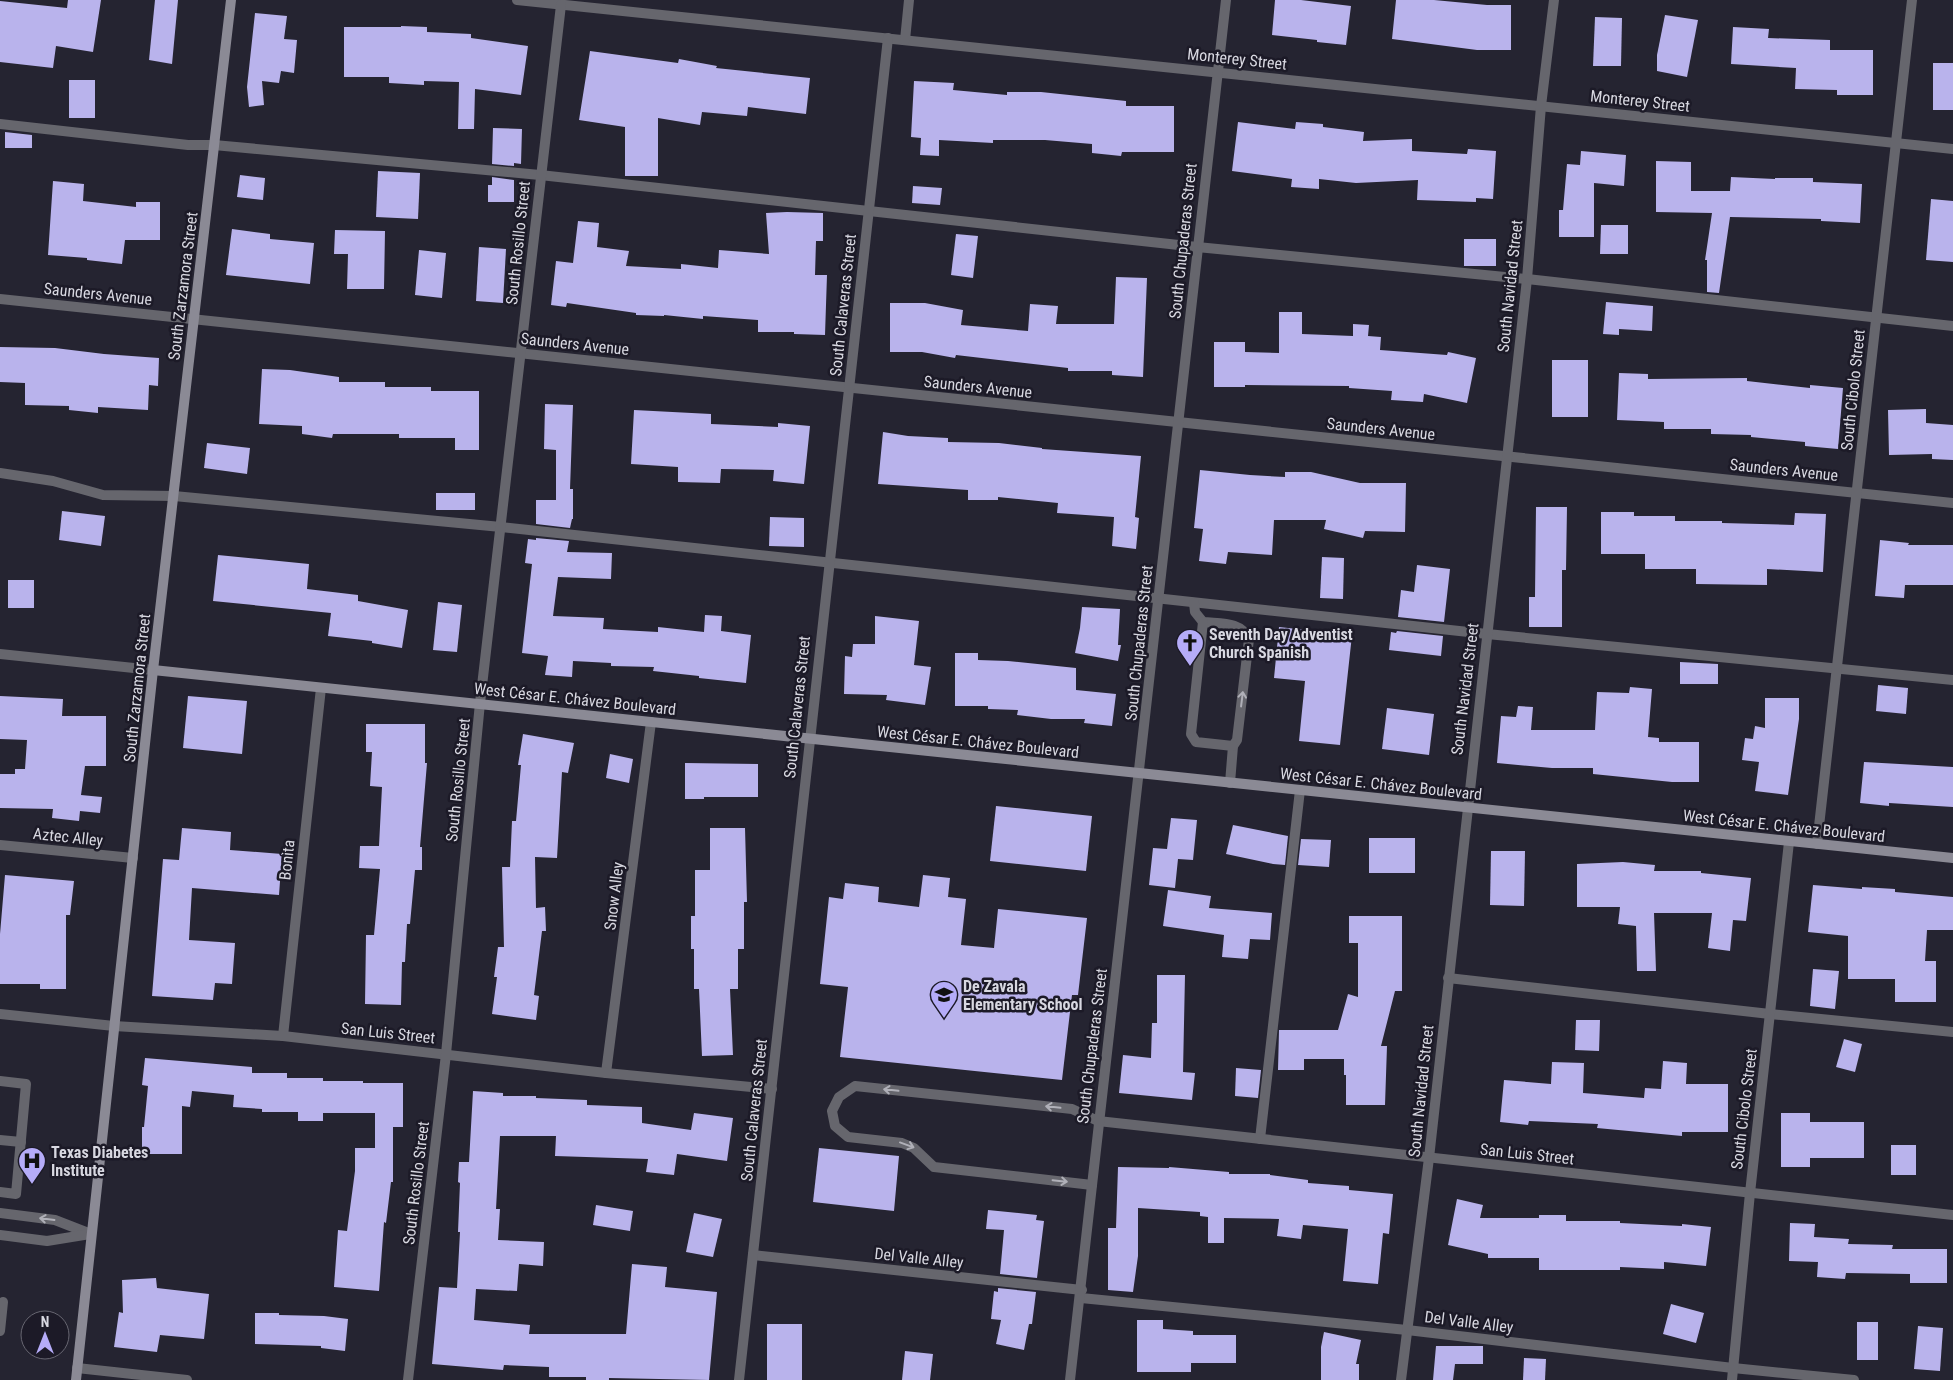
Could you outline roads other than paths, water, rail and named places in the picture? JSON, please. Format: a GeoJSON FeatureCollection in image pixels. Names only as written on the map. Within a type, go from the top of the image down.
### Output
{"type":"FeatureCollection","features":[{"type":"Feature","properties":{"kind":"street","name":"South Zarzamora Street"},"geometry":{"type":"LineString","coordinates":[[76,1380],[153,670],[231,0]]}},
{"type":"Feature","properties":{"kind":"street","name":"Monterey Street"},"geometry":{"type":"LineString","coordinates":[[517,0],[561,5],[589,4],[905,40],[1953,149]]}},
{"type":"Feature","properties":{"kind":"street"},"geometry":{"type":"LineString","coordinates":[[905,40],[909,0]]}},
{"type":"Feature","properties":{"kind":"street","name":"South Chupaderas Street"},"geometry":{"type":"LineString","coordinates":[[1070,1380],[1226,0]]}},
{"type":"Feature","properties":{"kind":"street","name":"South Navidad Street"},"geometry":{"type":"LineString","coordinates":[[1401,1380],[1428,1158],[1527,279],[1541,106],[1554,0]]}},
{"type":"Feature","properties":{"kind":"street","name":"South Cibolo Street"},"geometry":{"type":"LineString","coordinates":[[1817,844],[1912,0]]}},
{"type":"Feature","properties":{"kind":"street","name":"South Rosillo Street"},"geometry":{"type":"LineString","coordinates":[[408,1380],[446,1054],[480,703],[561,5]]}},
{"type":"Feature","properties":{"kind":"street","name":"South Calaveras Street"},"geometry":{"type":"LineString","coordinates":[[738,1380],[888,38]]}},
{"type":"Feature","properties":{"kind":"street"},"geometry":{"type":"LineString","coordinates":[[0,124],[188,145],[214,145],[540,175],[1197,247],[1527,279],[1953,326]]}},
{"type":"Feature","properties":{"kind":"street","name":"Saunders Avenue"},"geometry":{"type":"LineString","coordinates":[[0,299],[1507,458],[1953,503]]}},
{"type":"Feature","properties":{"kind":"street"},"geometry":{"type":"LineString","coordinates":[[0,473],[53,481],[103,495],[174,496],[501,526],[1159,599],[1194,607],[1953,680]]}},
{"type":"Feature","properties":{"kind":"street"},"geometry":{"type":"LineString","coordinates":[[1194,607],[1203,622],[1191,734],[1196,742],[1232,751]]}},
{"type":"Feature","properties":{"kind":"street"},"geometry":{"type":"LineString","coordinates":[[1203,622],[1234,625],[1245,630],[1249,639],[1237,740],[1232,751],[1230,783]]}},
{"type":"Feature","properties":{"kind":"street","name":"West César E. Chávez Boulevard"},"geometry":{"type":"LineString","coordinates":[[0,654],[1953,858]]}},
{"type":"Feature","properties":{"kind":"street","name":"Bonita"},"geometry":{"type":"LineString","coordinates":[[283,1036],[321,688]]}},
{"type":"Feature","properties":{"kind":"street","name":"Snow Alley"},"geometry":{"type":"LineString","coordinates":[[606,1073],[651,722]]}},
{"type":"Feature","properties":{"kind":"street"},"geometry":{"type":"LineString","coordinates":[[1260,1139],[1300,790]]}},
{"type":"Feature","properties":{"kind":"street","name":"South Cibolo Street"},"geometry":{"type":"LineString","coordinates":[[1732,1380],[1750,1193],[1789,842]]}},
{"type":"Feature","properties":{"kind":"street","name":"Aztec Alley"},"geometry":{"type":"LineString","coordinates":[[0,845],[133,858]]}},
{"type":"Feature","properties":{"kind":"street"},"geometry":{"type":"LineString","coordinates":[[1448,978],[1770,1014],[1953,1032]]}},
{"type":"Feature","properties":{"kind":"street","name":"San Luis Street"},"geometry":{"type":"LineString","coordinates":[[0,1014],[114,1026],[283,1036],[606,1073],[772,1089]]}},
{"type":"Feature","properties":{"kind":"street"},"geometry":{"type":"LineString","coordinates":[[0,1081],[26,1084],[16,1194],[0,1192]]}},
{"type":"Feature","properties":{"kind":"street","name":"San Luis Street"},"geometry":{"type":"LineString","coordinates":[[1092,1185],[934,1167],[914,1148],[902,1143],[848,1137],[835,1126],[832,1112],[839,1097],[854,1086],[1072,1109],[1098,1121],[1953,1215]]}},
{"type":"Feature","properties":{"kind":"street"},"geometry":{"type":"LineString","coordinates":[[0,1140],[21,1142]]}},
{"type":"Feature","properties":{"kind":"street"},"geometry":{"type":"LineString","coordinates":[[0,1213],[56,1220],[91,1234]]}},
{"type":"Feature","properties":{"kind":"street"},"geometry":{"type":"LineString","coordinates":[[0,1235],[47,1241],[91,1234]]}},
{"type":"Feature","properties":{"kind":"street","name":"Del Valle Alley"},"geometry":{"type":"LineString","coordinates":[[753,1255],[1081,1294],[1854,1380]]}},
{"type":"Feature","properties":{"kind":"street"},"geometry":{"type":"LineString","coordinates":[[0,1331],[3,1302]]}},
{"type":"Feature","properties":{"kind":"street"},"geometry":{"type":"LineString","coordinates":[[77,1368],[187,1380]]}},
{"type":"Feature","properties":{"kind":"place","name":"Seventh Day Adventist Church Spanish"},"geometry":{"type":"Point","coordinates":[1190,667]}},
{"type":"Feature","properties":{"kind":"place","name":"De Zavala Elementary School"},"geometry":{"type":"Point","coordinates":[944,1019]}},
{"type":"Feature","properties":{"kind":"place","name":"Texas Diabetes Institute"},"geometry":{"type":"Point","coordinates":[32,1185]}}]}
